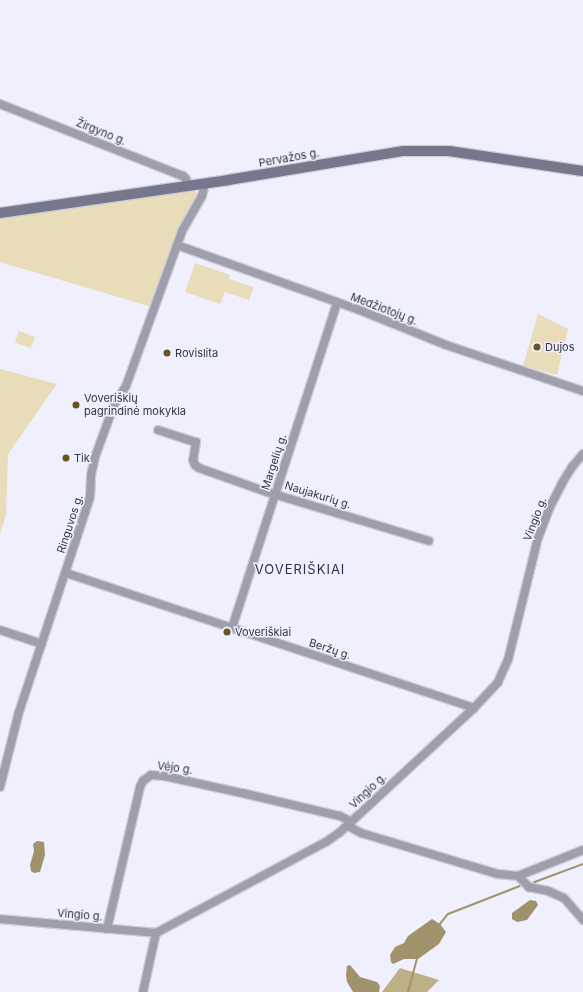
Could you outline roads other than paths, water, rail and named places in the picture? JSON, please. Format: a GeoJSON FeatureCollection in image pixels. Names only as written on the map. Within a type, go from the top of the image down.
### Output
{"type":"FeatureCollection","features":[{"type":"Feature","properties":{"kind":"main road","name":"Pervažos g."},"geometry":{"type":"LineString","coordinates":[[0,213],[205,184],[378,155],[425,149],[449,151],[583,171]]}},
{"type":"Feature","properties":{"kind":"street","name":"Žirgyno g."},"geometry":{"type":"LineString","coordinates":[[0,104],[183,176],[186,179],[188,186]]}},
{"type":"Feature","properties":{"kind":"street","name":"Ringuvos g."},"geometry":{"type":"LineString","coordinates":[[0,787],[17,719],[90,497],[90,475],[95,457],[114,405],[126,386],[177,245],[188,219],[206,188],[205,184]]}},
{"type":"Feature","properties":{"kind":"street","name":"Medžiotojų g."},"geometry":{"type":"LineString","coordinates":[[177,245],[337,303],[446,345],[583,391]]}},
{"type":"Feature","properties":{"kind":"street","name":"Margelių g."},"geometry":{"type":"LineString","coordinates":[[232,628],[337,303]]}},
{"type":"Feature","properties":{"kind":"street","name":"Naujakurių g."},"geometry":{"type":"LineString","coordinates":[[158,430],[196,442],[193,460],[194,465],[199,468],[429,541]]}},
{"type":"Feature","properties":{"kind":"street","name":"Vingio g."},"geometry":{"type":"LineString","coordinates":[[0,919],[156,932],[326,842],[350,824],[474,708],[498,682],[508,660],[538,538],[549,509],[562,483],[572,467],[583,454]]}},
{"type":"Feature","properties":{"kind":"street","name":"Beržų g."},"geometry":{"type":"LineString","coordinates":[[66,573],[474,708]]}},
{"type":"Feature","properties":{"kind":"street"},"geometry":{"type":"LineString","coordinates":[[0,630],[42,644]]}},
{"type":"Feature","properties":{"kind":"street","name":"Vėjo g."},"geometry":{"type":"LineString","coordinates":[[107,929],[140,787],[143,782],[152,775],[164,776],[236,791],[340,816],[350,824]]}},
{"type":"Feature","properties":{"kind":"street"},"geometry":{"type":"LineString","coordinates":[[350,824],[361,833],[498,874],[518,876],[583,850]]}},
{"type":"Feature","properties":{"kind":"street"},"geometry":{"type":"LineString","coordinates":[[518,876],[528,887],[564,898],[583,920]]}},
{"type":"Feature","properties":{"kind":"street"},"geometry":{"type":"LineString","coordinates":[[143,992],[156,932]]}},
{"type":"Feature","properties":{"kind":"waterway"},"geometry":{"type":"LineString","coordinates":[[532,883],[583,864]]}},
{"type":"Feature","properties":{"kind":"waterway"},"geometry":{"type":"LineString","coordinates":[[439,925],[448,914],[520,886]]}},
{"type":"Feature","properties":{"kind":"waterway"},"geometry":{"type":"LineString","coordinates":[[408,992],[417,958]]}},
{"type":"Feature","properties":{"kind":"place","name":"Dujos"},"geometry":{"type":"Point","coordinates":[537,347]}},
{"type":"Feature","properties":{"kind":"place","name":"Rovislita"},"geometry":{"type":"Point","coordinates":[167,353]}},
{"type":"Feature","properties":{"kind":"place","name":"Voveriškių pagrindinė mokykla"},"geometry":{"type":"Point","coordinates":[76,405]}},
{"type":"Feature","properties":{"kind":"place","name":"Tik"},"geometry":{"type":"Point","coordinates":[66,458]}},
{"type":"Feature","properties":{"kind":"place","name":"Voveriškiai"},"geometry":{"type":"Point","coordinates":[227,632]}},
{"type":"Feature","properties":{"kind":"district","name":"VOVERIŠKIAI"},"geometry":{"type":"Point","coordinates":[300,569]}}]}
